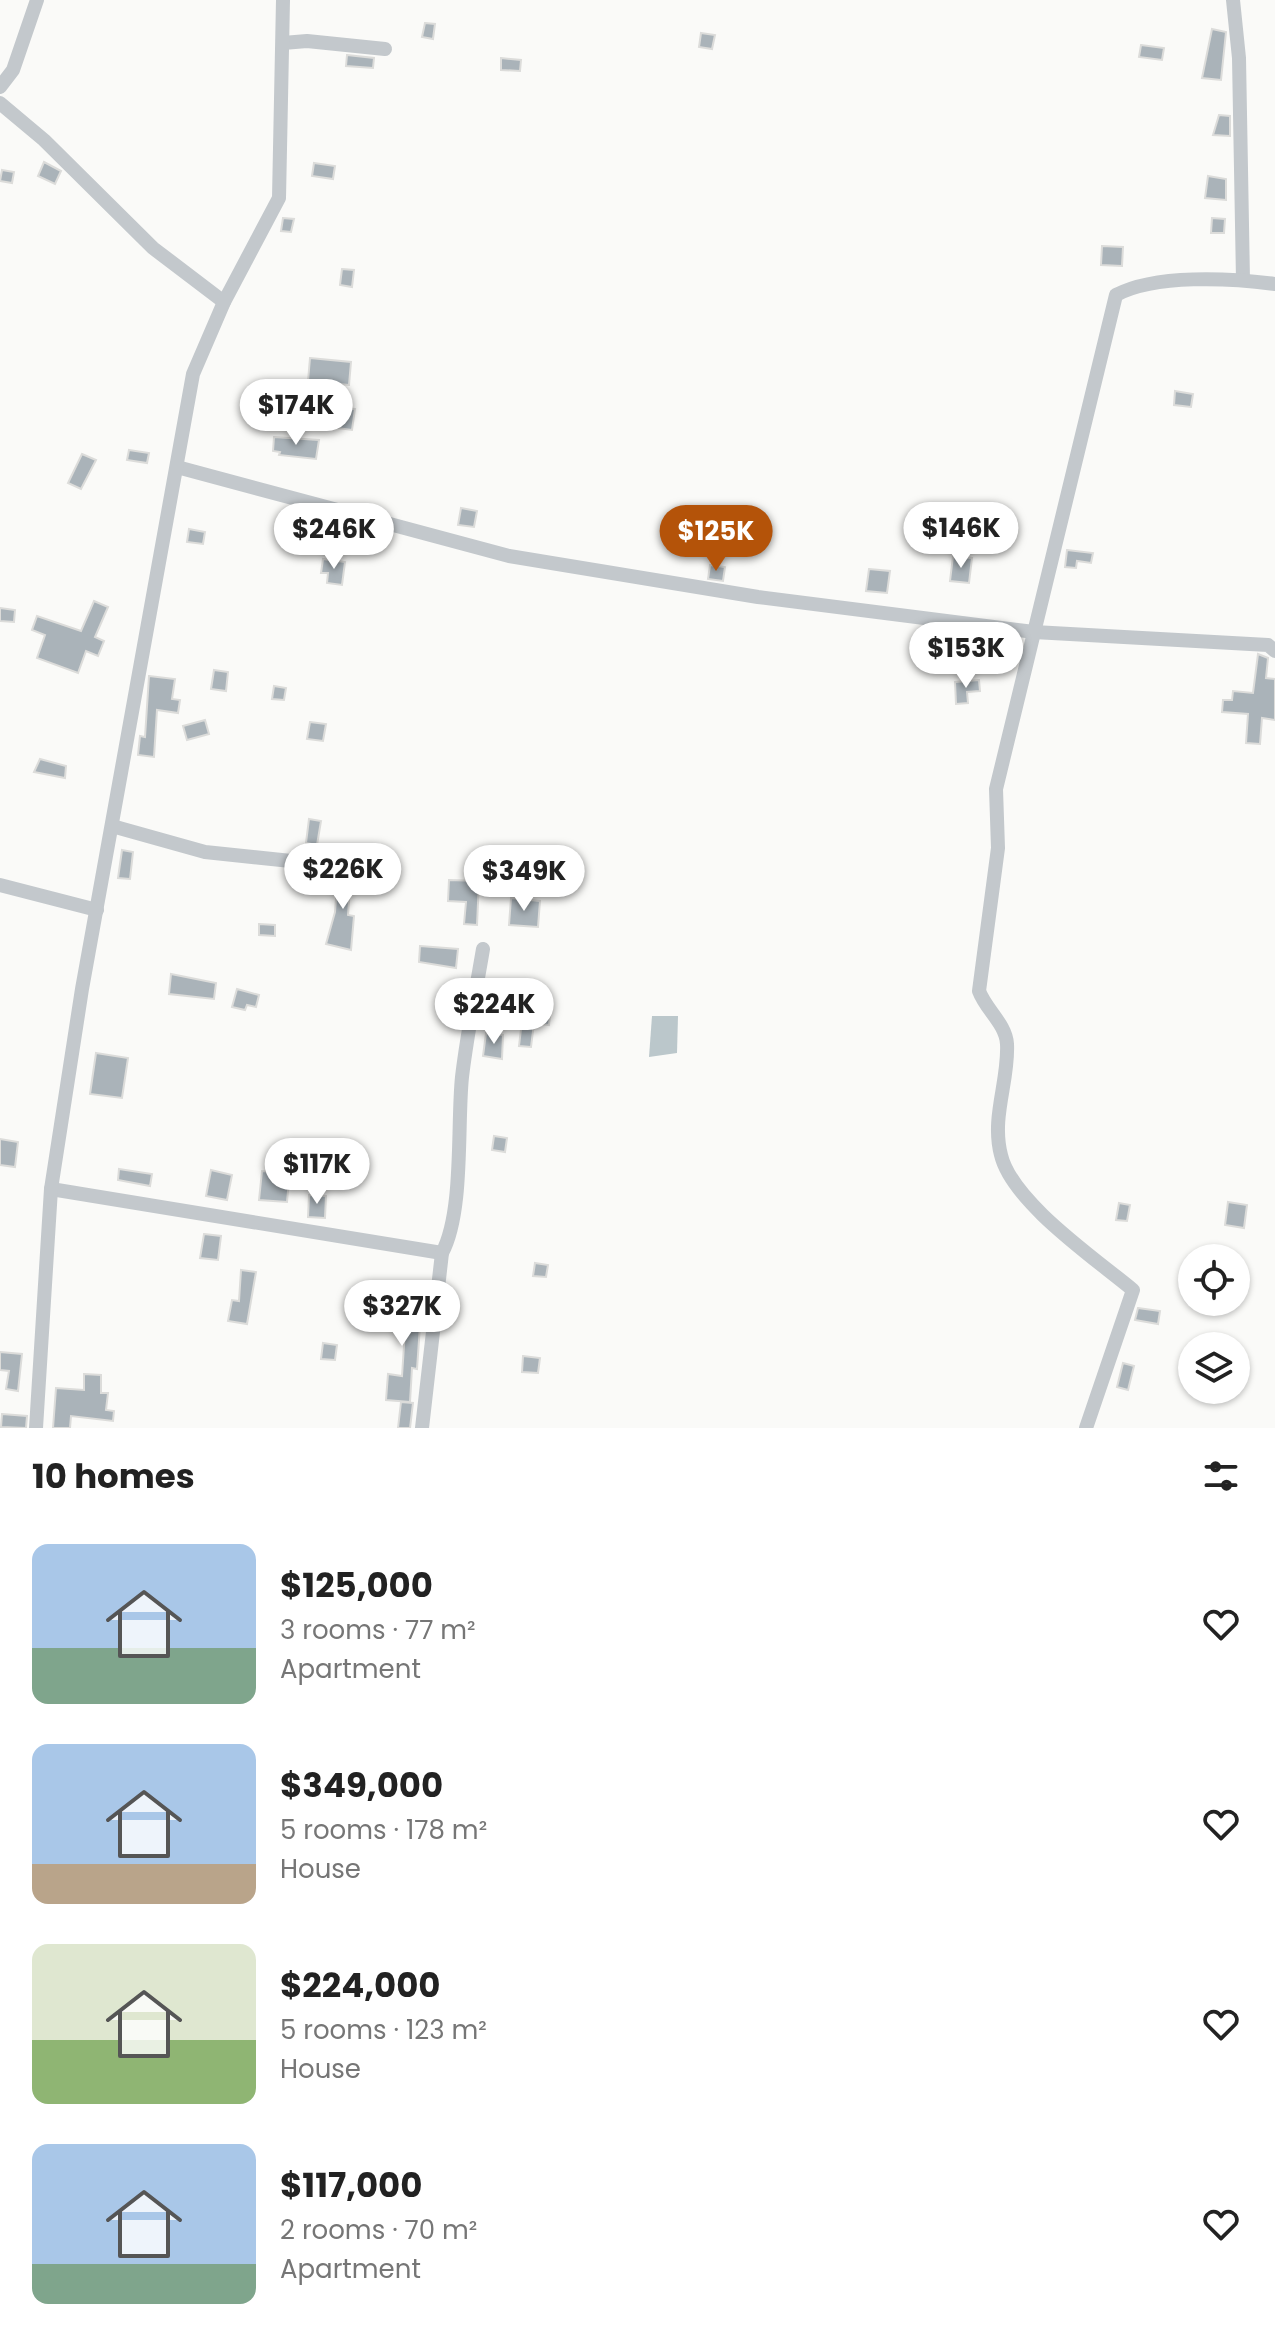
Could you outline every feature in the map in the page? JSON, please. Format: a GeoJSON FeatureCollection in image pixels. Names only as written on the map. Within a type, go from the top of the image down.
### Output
{"type":"FeatureCollection","features":[{"type":"Feature","properties":{"kind":"street"},"geometry":{"type":"LineString","coordinates":[[0,87],[13,70],[37,0]]}},
{"type":"Feature","properties":{"kind":"street"},"geometry":{"type":"LineString","coordinates":[[36,1428],[51,1189],[97,910],[193,374],[224,302],[279,198],[283,0]]}},
{"type":"Feature","properties":{"kind":"street"},"geometry":{"type":"LineString","coordinates":[[1233,0],[1239,58],[1243,280]]}},
{"type":"Feature","properties":{"kind":"street"},"geometry":{"type":"LineString","coordinates":[[283,43],[307,41],[385,49]]}},
{"type":"Feature","properties":{"kind":"street"},"geometry":{"type":"LineString","coordinates":[[0,103],[44,140],[153,248],[224,302]]}},
{"type":"Feature","properties":{"kind":"street"},"geometry":{"type":"LineString","coordinates":[[1086,1428],[1133,1290],[1029,1203],[1001,1157],[998,1115],[1007,1044],[1004,1029],[986,1008],[979,991],[998,848],[996,789],[1116,295],[1136,284],[1243,280],[1275,284]]}},
{"type":"Feature","properties":{"kind":"street"},"geometry":{"type":"LineString","coordinates":[[177,467],[509,556],[758,597],[1034,632],[1268,645],[1275,651]]}},
{"type":"Feature","properties":{"kind":"street"},"geometry":{"type":"LineString","coordinates":[[112,826],[205,852],[310,863]]}},
{"type":"Feature","properties":{"kind":"street"},"geometry":{"type":"LineString","coordinates":[[0,885],[97,910]]}},
{"type":"Feature","properties":{"kind":"street"},"geometry":{"type":"LineString","coordinates":[[422,1428],[442,1253],[447,1244],[457,1178],[462,1076],[483,949]]}},
{"type":"Feature","properties":{"kind":"street"},"geometry":{"type":"LineString","coordinates":[[51,1189],[442,1253]]}},
{"type":"Feature","properties":{"kind":"shaded area"},"geometry":{"type":"Polygon","coordinates":[[[652,1016],[678,1016],[677,1053],[649,1057],[652,1016]]]}},
{"type":"Feature","properties":{"kind":"building"},"geometry":{"type":"Polygon","coordinates":[[[425,23],[435,24],[433,39],[422,37],[425,23]]]}},
{"type":"Feature","properties":{"kind":"building"},"geometry":{"type":"Polygon","coordinates":[[[1212,29],[1226,32],[1221,80],[1202,78],[1212,29]]]}},
{"type":"Feature","properties":{"kind":"building"},"geometry":{"type":"Polygon","coordinates":[[[701,33],[715,35],[712,49],[699,47],[701,33]]]}},
{"type":"Feature","properties":{"kind":"building"},"geometry":{"type":"Polygon","coordinates":[[[1141,45],[1164,48],[1162,60],[1139,57],[1141,45]]]}},
{"type":"Feature","properties":{"kind":"building"},"geometry":{"type":"Polygon","coordinates":[[[347,55],[374,58],[373,68],[346,66],[347,55]]]}},
{"type":"Feature","properties":{"kind":"building"},"geometry":{"type":"Polygon","coordinates":[[[501,58],[521,60],[520,71],[501,70],[501,58]]]}},
{"type":"Feature","properties":{"kind":"building"},"geometry":{"type":"Polygon","coordinates":[[[1219,115],[1230,116],[1230,136],[1213,135],[1219,115]]]}},
{"type":"Feature","properties":{"kind":"building"},"geometry":{"type":"Polygon","coordinates":[[[44,162],[61,171],[55,184],[38,176],[44,162]]]}},
{"type":"Feature","properties":{"kind":"building"},"geometry":{"type":"Polygon","coordinates":[[[314,163],[335,166],[333,179],[312,176],[314,163]]]}},
{"type":"Feature","properties":{"kind":"building"},"geometry":{"type":"Polygon","coordinates":[[[2,170],[14,172],[12,183],[0,181],[2,170]]]}},
{"type":"Feature","properties":{"kind":"building"},"geometry":{"type":"Polygon","coordinates":[[[1208,176],[1226,179],[1226,200],[1205,198],[1208,176]]]}},
{"type":"Feature","properties":{"kind":"building"},"geometry":{"type":"Polygon","coordinates":[[[283,218],[294,219],[291,232],[281,231],[283,218]]]}},
{"type":"Feature","properties":{"kind":"building"},"geometry":{"type":"Polygon","coordinates":[[[1212,218],[1225,219],[1224,233],[1211,233],[1212,218]]]}},
{"type":"Feature","properties":{"kind":"building"},"geometry":{"type":"Polygon","coordinates":[[[1102,246],[1123,247],[1122,266],[1101,265],[1102,246]]]}},
{"type":"Feature","properties":{"kind":"building"},"geometry":{"type":"Polygon","coordinates":[[[342,269],[354,270],[352,287],[340,285],[342,269]]]}},
{"type":"Feature","properties":{"kind":"building"},"geometry":{"type":"Polygon","coordinates":[[[310,358],[351,362],[349,385],[308,381],[310,358]]]}},
{"type":"Feature","properties":{"kind":"building"},"geometry":{"type":"Polygon","coordinates":[[[1175,391],[1193,394],[1191,407],[1174,405],[1175,391]]]}},
{"type":"Feature","properties":{"kind":"building"},"geometry":{"type":"Polygon","coordinates":[[[340,408],[355,409],[352,430],[337,428],[340,408]]]}},
{"type":"Feature","properties":{"kind":"building"},"geometry":{"type":"Polygon","coordinates":[[[274,437],[319,440],[316,459],[279,455],[280,452],[273,451],[274,437]]]}},
{"type":"Feature","properties":{"kind":"building"},"geometry":{"type":"Polygon","coordinates":[[[129,450],[149,453],[147,463],[127,460],[129,450]]]}},
{"type":"Feature","properties":{"kind":"building"},"geometry":{"type":"Polygon","coordinates":[[[82,454],[96,460],[81,489],[68,483],[82,454]]]}},
{"type":"Feature","properties":{"kind":"building"},"geometry":{"type":"Polygon","coordinates":[[[461,508],[477,511],[474,527],[458,525],[461,508]]]}},
{"type":"Feature","properties":{"kind":"building"},"geometry":{"type":"Polygon","coordinates":[[[189,529],[205,532],[203,544],[187,542],[189,529]]]}},
{"type":"Feature","properties":{"kind":"building"},"geometry":{"type":"Polygon","coordinates":[[[1067,550],[1093,553],[1091,563],[1077,561],[1076,568],[1065,567],[1067,550]]]}},
{"type":"Feature","properties":{"kind":"building"},"geometry":{"type":"Polygon","coordinates":[[[953,556],[972,558],[969,583],[950,581],[953,556]]]}},
{"type":"Feature","properties":{"kind":"building"},"geometry":{"type":"Polygon","coordinates":[[[323,559],[345,562],[342,585],[327,583],[328,573],[321,573],[323,559]]]}},
{"type":"Feature","properties":{"kind":"building"},"geometry":{"type":"Polygon","coordinates":[[[710,565],[725,567],[723,581],[708,579],[710,565]]]}},
{"type":"Feature","properties":{"kind":"building"},"geometry":{"type":"Polygon","coordinates":[[[869,569],[890,571],[887,593],[866,591],[869,569]]]}},
{"type":"Feature","properties":{"kind":"building"},"geometry":{"type":"Polygon","coordinates":[[[94,601],[108,607],[95,637],[104,641],[98,656],[86,651],[78,673],[37,658],[45,635],[32,630],[37,616],[81,631],[94,601]]]}},
{"type":"Feature","properties":{"kind":"building"},"geometry":{"type":"Polygon","coordinates":[[[0,608],[15,610],[14,622],[0,621],[0,608]]]}},
{"type":"Feature","properties":{"kind":"building"},"geometry":{"type":"Polygon","coordinates":[[[987,638],[1002,642],[1000,652],[985,648],[987,638]]]}},
{"type":"Feature","properties":{"kind":"building"},"geometry":{"type":"Polygon","coordinates":[[[1258,654],[1268,658],[1266,678],[1275,679],[1275,720],[1262,718],[1260,744],[1246,743],[1248,714],[1222,712],[1223,700],[1232,700],[1233,691],[1253,693],[1258,654]]]}},
{"type":"Feature","properties":{"kind":"building"},"geometry":{"type":"Polygon","coordinates":[[[214,670],[228,672],[226,691],[211,689],[214,670]]]}},
{"type":"Feature","properties":{"kind":"building"},"geometry":{"type":"Polygon","coordinates":[[[149,676],[175,679],[172,699],[180,700],[178,713],[157,710],[154,757],[138,755],[140,736],[145,737],[149,676]]]}},
{"type":"Feature","properties":{"kind":"building"},"geometry":{"type":"Polygon","coordinates":[[[979,680],[980,691],[967,692],[968,703],[956,704],[955,682],[979,680]]]}},
{"type":"Feature","properties":{"kind":"building"},"geometry":{"type":"Polygon","coordinates":[[[274,686],[286,688],[284,700],[272,699],[274,686]]]}},
{"type":"Feature","properties":{"kind":"building"},"geometry":{"type":"Polygon","coordinates":[[[205,720],[209,734],[187,740],[183,726],[205,720]]]}},
{"type":"Feature","properties":{"kind":"building"},"geometry":{"type":"Polygon","coordinates":[[[310,722],[326,724],[323,741],[307,739],[310,722]]]}},
{"type":"Feature","properties":{"kind":"building"},"geometry":{"type":"Polygon","coordinates":[[[40,759],[66,766],[65,778],[34,772],[40,759]]]}},
{"type":"Feature","properties":{"kind":"building"},"geometry":{"type":"Polygon","coordinates":[[[309,819],[321,821],[317,845],[306,843],[309,819]]]}},
{"type":"Feature","properties":{"kind":"building"},"geometry":{"type":"Polygon","coordinates":[[[122,850],[133,852],[130,879],[118,878],[122,850]]]}},
{"type":"Feature","properties":{"kind":"building"},"geometry":{"type":"Polygon","coordinates":[[[338,871],[361,873],[359,888],[350,887],[348,915],[354,916],[351,950],[326,944],[335,912],[338,871]]]}},
{"type":"Feature","properties":{"kind":"building"},"geometry":{"type":"Polygon","coordinates":[[[449,880],[479,881],[477,925],[464,924],[466,902],[448,901],[449,880]]]}},
{"type":"Feature","properties":{"kind":"building"},"geometry":{"type":"Polygon","coordinates":[[[511,898],[540,901],[538,927],[509,925],[511,898]]]}},
{"type":"Feature","properties":{"kind":"building"},"geometry":{"type":"Polygon","coordinates":[[[259,924],[275,925],[275,936],[259,935],[259,924]]]}},
{"type":"Feature","properties":{"kind":"building"},"geometry":{"type":"Polygon","coordinates":[[[420,946],[458,949],[456,968],[419,962],[420,946]]]}},
{"type":"Feature","properties":{"kind":"building"},"geometry":{"type":"Polygon","coordinates":[[[171,974],[216,983],[214,999],[169,994],[171,974]]]}},
{"type":"Feature","properties":{"kind":"building"},"geometry":{"type":"Polygon","coordinates":[[[237,989],[259,995],[256,1007],[247,1005],[245,1010],[232,1007],[237,989]]]}},
{"type":"Feature","properties":{"kind":"building"},"geometry":{"type":"Polygon","coordinates":[[[487,990],[505,991],[505,1003],[499,1002],[498,1010],[486,1009],[487,990]]]}},
{"type":"Feature","properties":{"kind":"building"},"geometry":{"type":"Polygon","coordinates":[[[533,1004],[551,1006],[549,1025],[534,1023],[531,1047],[519,1046],[523,1012],[532,1013],[533,1004]]]}},
{"type":"Feature","properties":{"kind":"building"},"geometry":{"type":"Polygon","coordinates":[[[486,1033],[503,1035],[502,1059],[483,1056],[486,1033]]]}},
{"type":"Feature","properties":{"kind":"building"},"geometry":{"type":"Polygon","coordinates":[[[96,1053],[128,1058],[122,1098],[90,1094],[96,1053]]]}},
{"type":"Feature","properties":{"kind":"building"},"geometry":{"type":"Polygon","coordinates":[[[494,1136],[507,1138],[505,1152],[492,1150],[494,1136]]]}},
{"type":"Feature","properties":{"kind":"building"},"geometry":{"type":"Polygon","coordinates":[[[0,1139],[18,1142],[15,1167],[0,1165],[0,1139]]]}},
{"type":"Feature","properties":{"kind":"building"},"geometry":{"type":"Polygon","coordinates":[[[271,1167],[290,1169],[287,1202],[259,1200],[262,1171],[270,1172],[271,1167]]]}},
{"type":"Feature","properties":{"kind":"building"},"geometry":{"type":"Polygon","coordinates":[[[119,1169],[152,1174],[150,1186],[118,1180],[119,1169]]]}},
{"type":"Feature","properties":{"kind":"building"},"geometry":{"type":"Polygon","coordinates":[[[211,1170],[232,1175],[227,1200],[206,1196],[211,1170]]]}},
{"type":"Feature","properties":{"kind":"building"},"geometry":{"type":"Polygon","coordinates":[[[309,1195],[326,1196],[325,1218],[308,1217],[309,1195]]]}},
{"type":"Feature","properties":{"kind":"building"},"geometry":{"type":"Polygon","coordinates":[[[1228,1202],[1247,1205],[1244,1228],[1225,1225],[1228,1202]]]}},
{"type":"Feature","properties":{"kind":"building"},"geometry":{"type":"Polygon","coordinates":[[[1119,1203],[1130,1205],[1127,1221],[1116,1220],[1119,1203]]]}},
{"type":"Feature","properties":{"kind":"building"},"geometry":{"type":"Polygon","coordinates":[[[204,1234],[221,1236],[218,1260],[200,1258],[204,1234]]]}},
{"type":"Feature","properties":{"kind":"building"},"geometry":{"type":"Polygon","coordinates":[[[535,1263],[548,1265],[546,1277],[533,1276],[535,1263]]]}},
{"type":"Feature","properties":{"kind":"building"},"geometry":{"type":"Polygon","coordinates":[[[241,1270],[256,1272],[247,1324],[228,1321],[232,1300],[239,1301],[241,1270]]]}},
{"type":"Feature","properties":{"kind":"building"},"geometry":{"type":"Polygon","coordinates":[[[417,1290],[428,1292],[426,1306],[415,1304],[417,1290]]]}},
{"type":"Feature","properties":{"kind":"building"},"geometry":{"type":"Polygon","coordinates":[[[397,1306],[421,1311],[417,1369],[412,1368],[410,1402],[386,1400],[388,1374],[402,1376],[405,1330],[375,1330],[378,1307],[396,1310],[397,1306]]]}},
{"type":"Feature","properties":{"kind":"building"},"geometry":{"type":"Polygon","coordinates":[[[1138,1308],[1160,1311],[1158,1324],[1135,1320],[1138,1308]]]}},
{"type":"Feature","properties":{"kind":"building"},"geometry":{"type":"Polygon","coordinates":[[[323,1343],[337,1345],[335,1360],[321,1359],[323,1343]]]}},
{"type":"Feature","properties":{"kind":"building"},"geometry":{"type":"Polygon","coordinates":[[[0,1352],[22,1354],[18,1391],[6,1389],[9,1371],[0,1370],[0,1352]]]}},
{"type":"Feature","properties":{"kind":"building"},"geometry":{"type":"Polygon","coordinates":[[[523,1356],[540,1358],[538,1373],[522,1372],[523,1356]]]}},
{"type":"Feature","properties":{"kind":"building"},"geometry":{"type":"Polygon","coordinates":[[[1123,1363],[1134,1366],[1128,1390],[1117,1387],[1123,1363]]]}},
{"type":"Feature","properties":{"kind":"building"},"geometry":{"type":"Polygon","coordinates":[[[84,1374],[101,1375],[101,1393],[108,1393],[106,1410],[114,1411],[113,1421],[71,1416],[70,1428],[53,1428],[56,1388],[84,1390],[84,1374]]]}},
{"type":"Feature","properties":{"kind":"building"},"geometry":{"type":"Polygon","coordinates":[[[401,1402],[413,1403],[410,1428],[398,1428],[401,1402]]]}},
{"type":"Feature","properties":{"kind":"building"},"geometry":{"type":"Polygon","coordinates":[[[2,1414],[27,1416],[26,1428],[1,1427],[2,1414]]]}}]}
